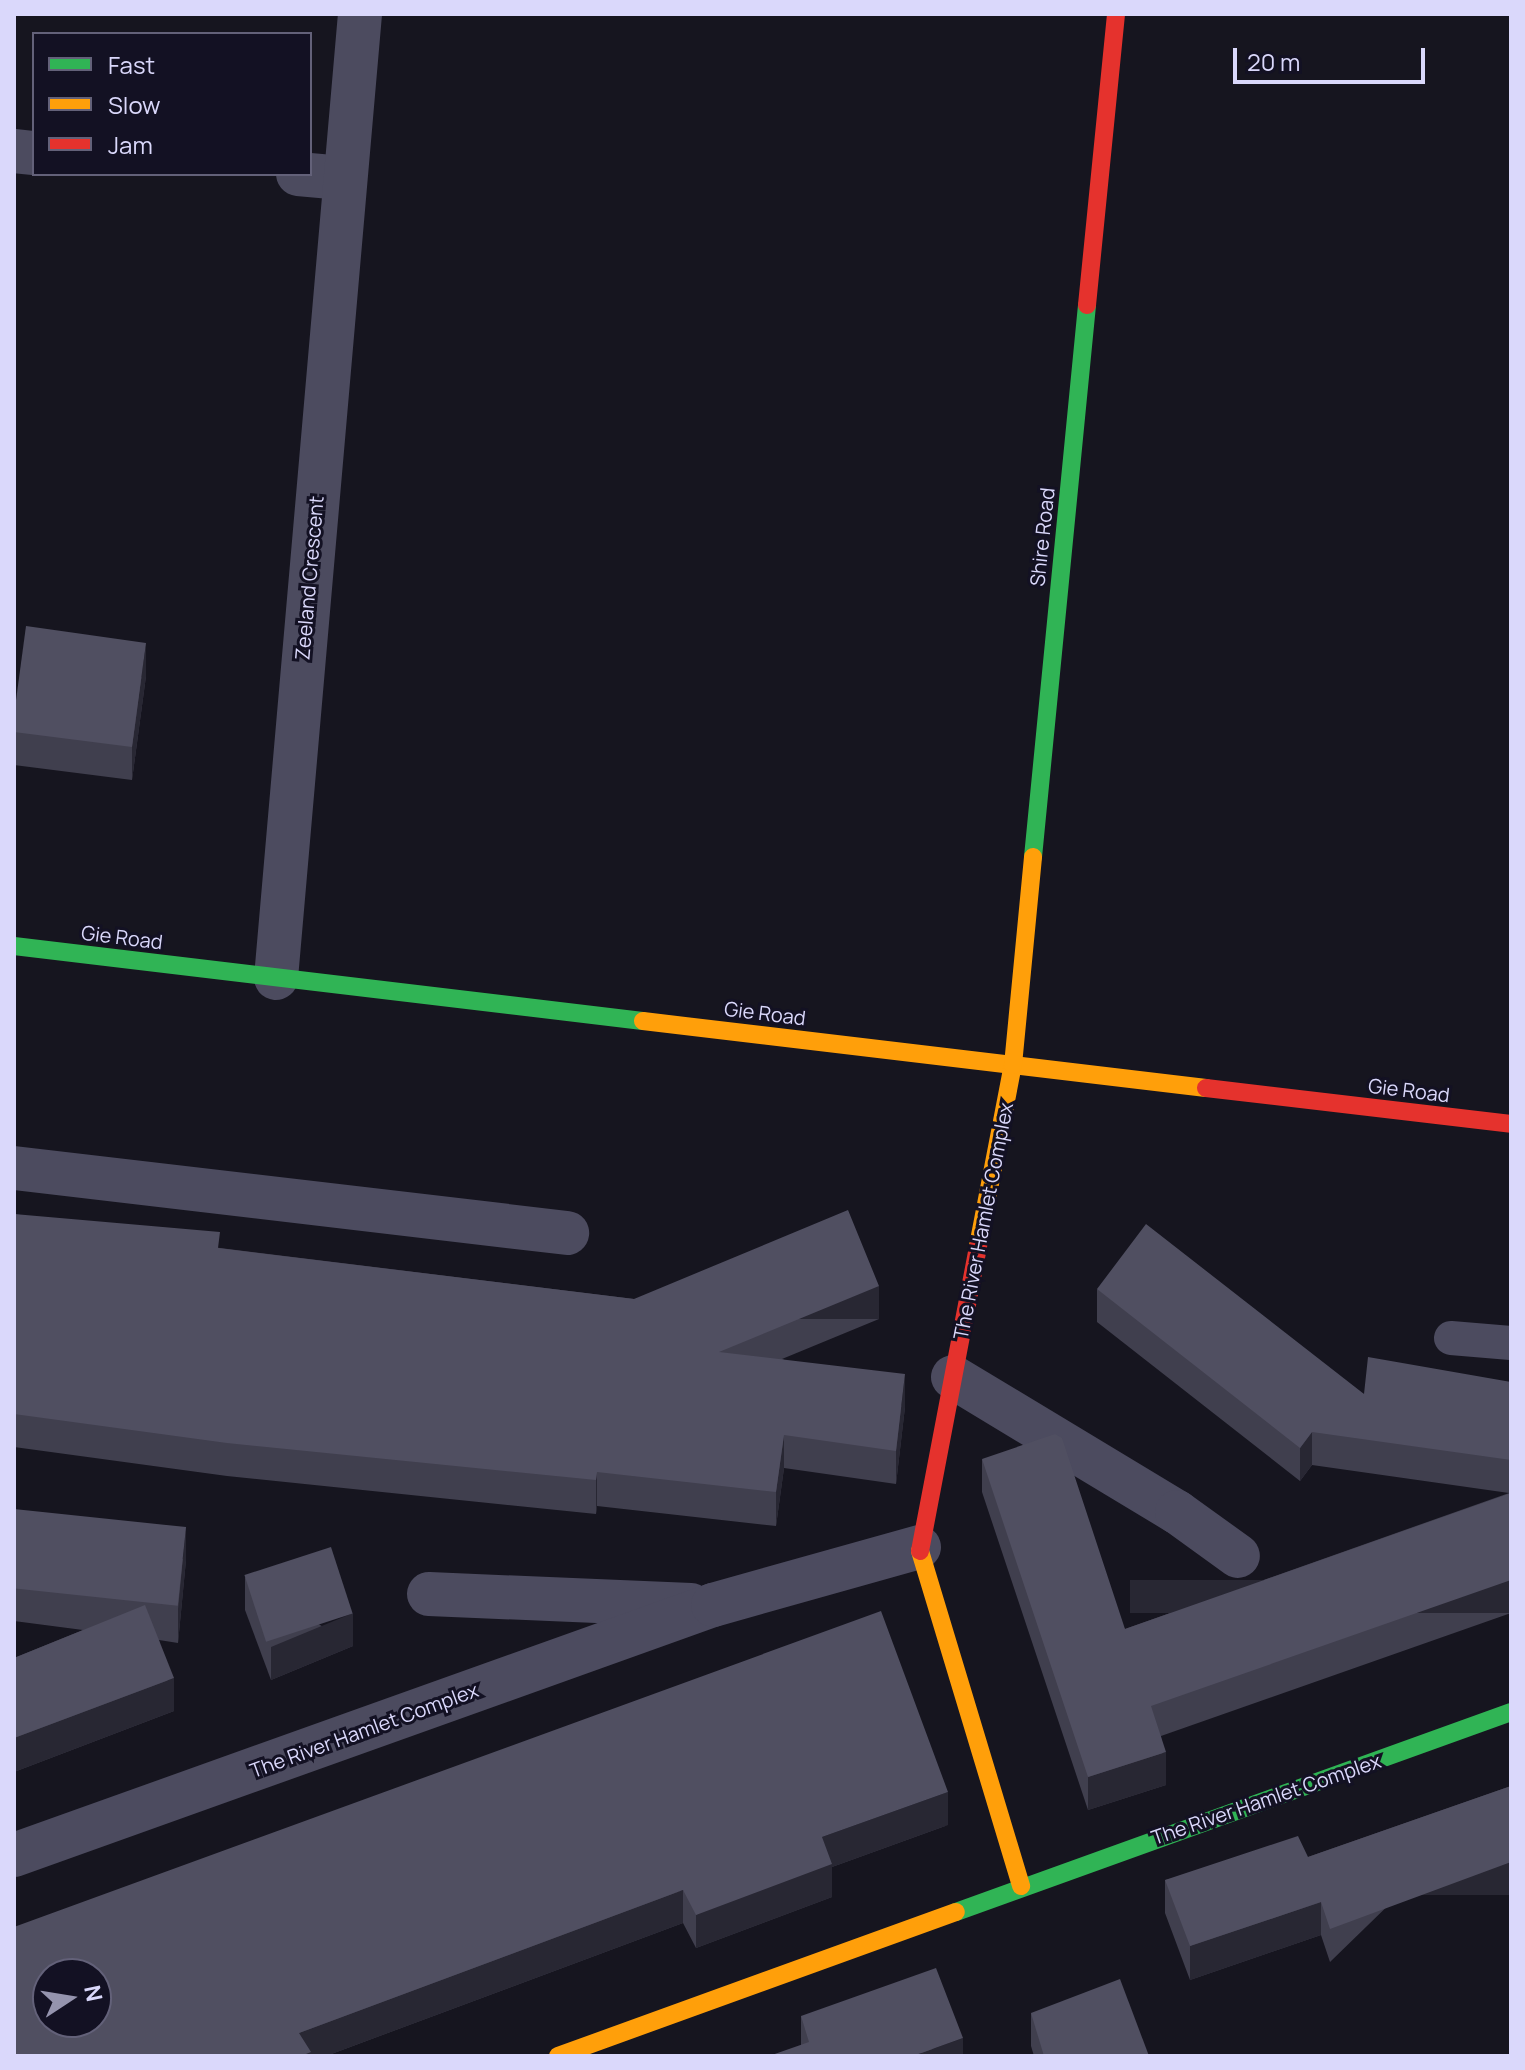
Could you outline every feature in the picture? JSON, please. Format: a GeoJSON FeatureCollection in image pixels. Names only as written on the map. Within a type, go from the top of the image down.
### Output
{"type":"FeatureCollection","features":[{"type":"Feature","properties":{"kind":"street","name":"Zeeland Crescent"},"geometry":{"type":"LineString","coordinates":[[276,978],[343,178],[360,14]]}},
{"type":"Feature","properties":{"kind":"street","name":"Shire Road"},"geometry":{"type":"LineString","coordinates":[[1013,1065],[1116,14]]}},
{"type":"Feature","properties":{"kind":"street"},"geometry":{"type":"LineString","coordinates":[[312,175],[343,178]]}},
{"type":"Feature","properties":{"kind":"street","name":"Gie Road"},"geometry":{"type":"LineString","coordinates":[[14,946],[1511,1124]]}},
{"type":"Feature","properties":{"kind":"street","name":"The River Hamlet Complex"},"geometry":{"type":"LineString","coordinates":[[1013,1065],[919,1547],[1021,1886]]}},
{"type":"Feature","properties":{"kind":"street"},"geometry":{"type":"LineString","coordinates":[[14,1168],[567,1233]]}},
{"type":"Feature","properties":{"kind":"street"},"geometry":{"type":"LineString","coordinates":[[953,1377],[1177,1512],[1238,1556]]}},
{"type":"Feature","properties":{"kind":"street","name":"The River Hamlet Complex"},"geometry":{"type":"LineString","coordinates":[[14,1855],[713,1605],[919,1547]]}},
{"type":"Feature","properties":{"kind":"street","name":"The River Hamlet Complex"},"geometry":{"type":"LineString","coordinates":[[429,1594],[713,1605]]}},
{"type":"Feature","properties":{"kind":"street","name":"The River Hamlet Complex"},"geometry":{"type":"LineString","coordinates":[[558,2056],[1021,1886],[1511,1712]]}},
{"type":"Feature","properties":{"kind":"lane"},"geometry":{"type":"LineString","coordinates":[[1451,1338],[1511,1343]]}},
{"type":"Feature","properties":{"kind":"building"},"geometry":{"type":"Polygon","coordinates":[[[26,626],[146,643],[132,747],[14,732],[26,626]]]}},
{"type":"Feature","properties":{"kind":"building"},"geometry":{"type":"Polygon","coordinates":[[[848,1210],[879,1286],[719,1352],[905,1374],[896,1451],[784,1435],[776,1492],[597,1472],[596,1480],[227,1443],[14,1414],[14,1214],[220,1232],[218,1248],[634,1299],[848,1210]]]}},
{"type":"Feature","properties":{"kind":"building"},"geometry":{"type":"Polygon","coordinates":[[[1146,1224],[1364,1394],[1368,1357],[1511,1382],[1511,1460],[1312,1432],[1300,1448],[1097,1289],[1146,1224]]]}},
{"type":"Feature","properties":{"kind":"building"},"geometry":{"type":"Polygon","coordinates":[[[1055,1434],[1062,1438],[1125,1629],[1511,1493],[1511,1580],[1151,1706],[1166,1752],[1088,1777],[982,1459],[1055,1434]]]}},
{"type":"Feature","properties":{"kind":"building"},"geometry":{"type":"Polygon","coordinates":[[[14,1509],[186,1527],[178,1606],[14,1588],[14,1509]]]}},
{"type":"Feature","properties":{"kind":"building"},"geometry":{"type":"Polygon","coordinates":[[[331,1547],[353,1614],[266,1642],[244,1575],[331,1547]]]}},
{"type":"Feature","properties":{"kind":"building"},"geometry":{"type":"Polygon","coordinates":[[[145,1605],[174,1678],[14,1738],[14,1658],[145,1605]]]}},
{"type":"Feature","properties":{"kind":"building"},"geometry":{"type":"Polygon","coordinates":[[[881,1611],[948,1792],[822,1837],[832,1864],[696,1915],[683,1890],[299,2033],[311,2052],[301,2056],[14,2056],[14,1927],[881,1611]]]}},
{"type":"Feature","properties":{"kind":"building"},"geometry":{"type":"Polygon","coordinates":[[[1511,1786],[1511,1862],[1330,1929],[1321,1902],[1190,1946],[1165,1880],[1298,1836],[1308,1857],[1511,1786]]]}},
{"type":"Feature","properties":{"kind":"building"},"geometry":{"type":"Polygon","coordinates":[[[936,1968],[963,2038],[913,2056],[769,2056],[809,2042],[801,2016],[936,1968]]]}},
{"type":"Feature","properties":{"kind":"building"},"geometry":{"type":"Polygon","coordinates":[[[1120,1979],[1149,2056],[1044,2056],[1031,2013],[1120,1979]]]}},
{"type":"Feature","properties":{"kind":"traffic: fast"},"geometry":{"type":"LineString","coordinates":[[1033,857],[1087,305]]}},
{"type":"Feature","properties":{"kind":"traffic: fast"},"geometry":{"type":"LineString","coordinates":[[14,946],[643,1021]]}},
{"type":"Feature","properties":{"kind":"traffic: fast"},"geometry":{"type":"LineString","coordinates":[[956,1912],[1511,1712]]}},
{"type":"Feature","properties":{"kind":"traffic: slow"},"geometry":{"type":"LineString","coordinates":[[978,1246],[1013,1065],[1033,857]]}},
{"type":"Feature","properties":{"kind":"traffic: slow"},"geometry":{"type":"LineString","coordinates":[[643,1021],[1206,1088]]}},
{"type":"Feature","properties":{"kind":"traffic: slow"},"geometry":{"type":"LineString","coordinates":[[920,1551],[1021,1886]]}},
{"type":"Feature","properties":{"kind":"traffic: slow"},"geometry":{"type":"LineString","coordinates":[[558,2056],[956,1912]]}},
{"type":"Feature","properties":{"kind":"traffic: jam"},"geometry":{"type":"LineString","coordinates":[[1087,305],[1116,14]]}},
{"type":"Feature","properties":{"kind":"traffic: jam"},"geometry":{"type":"LineString","coordinates":[[1206,1088],[1511,1124]]}},
{"type":"Feature","properties":{"kind":"traffic: jam"},"geometry":{"type":"LineString","coordinates":[[920,1551],[978,1246]]}}]}
